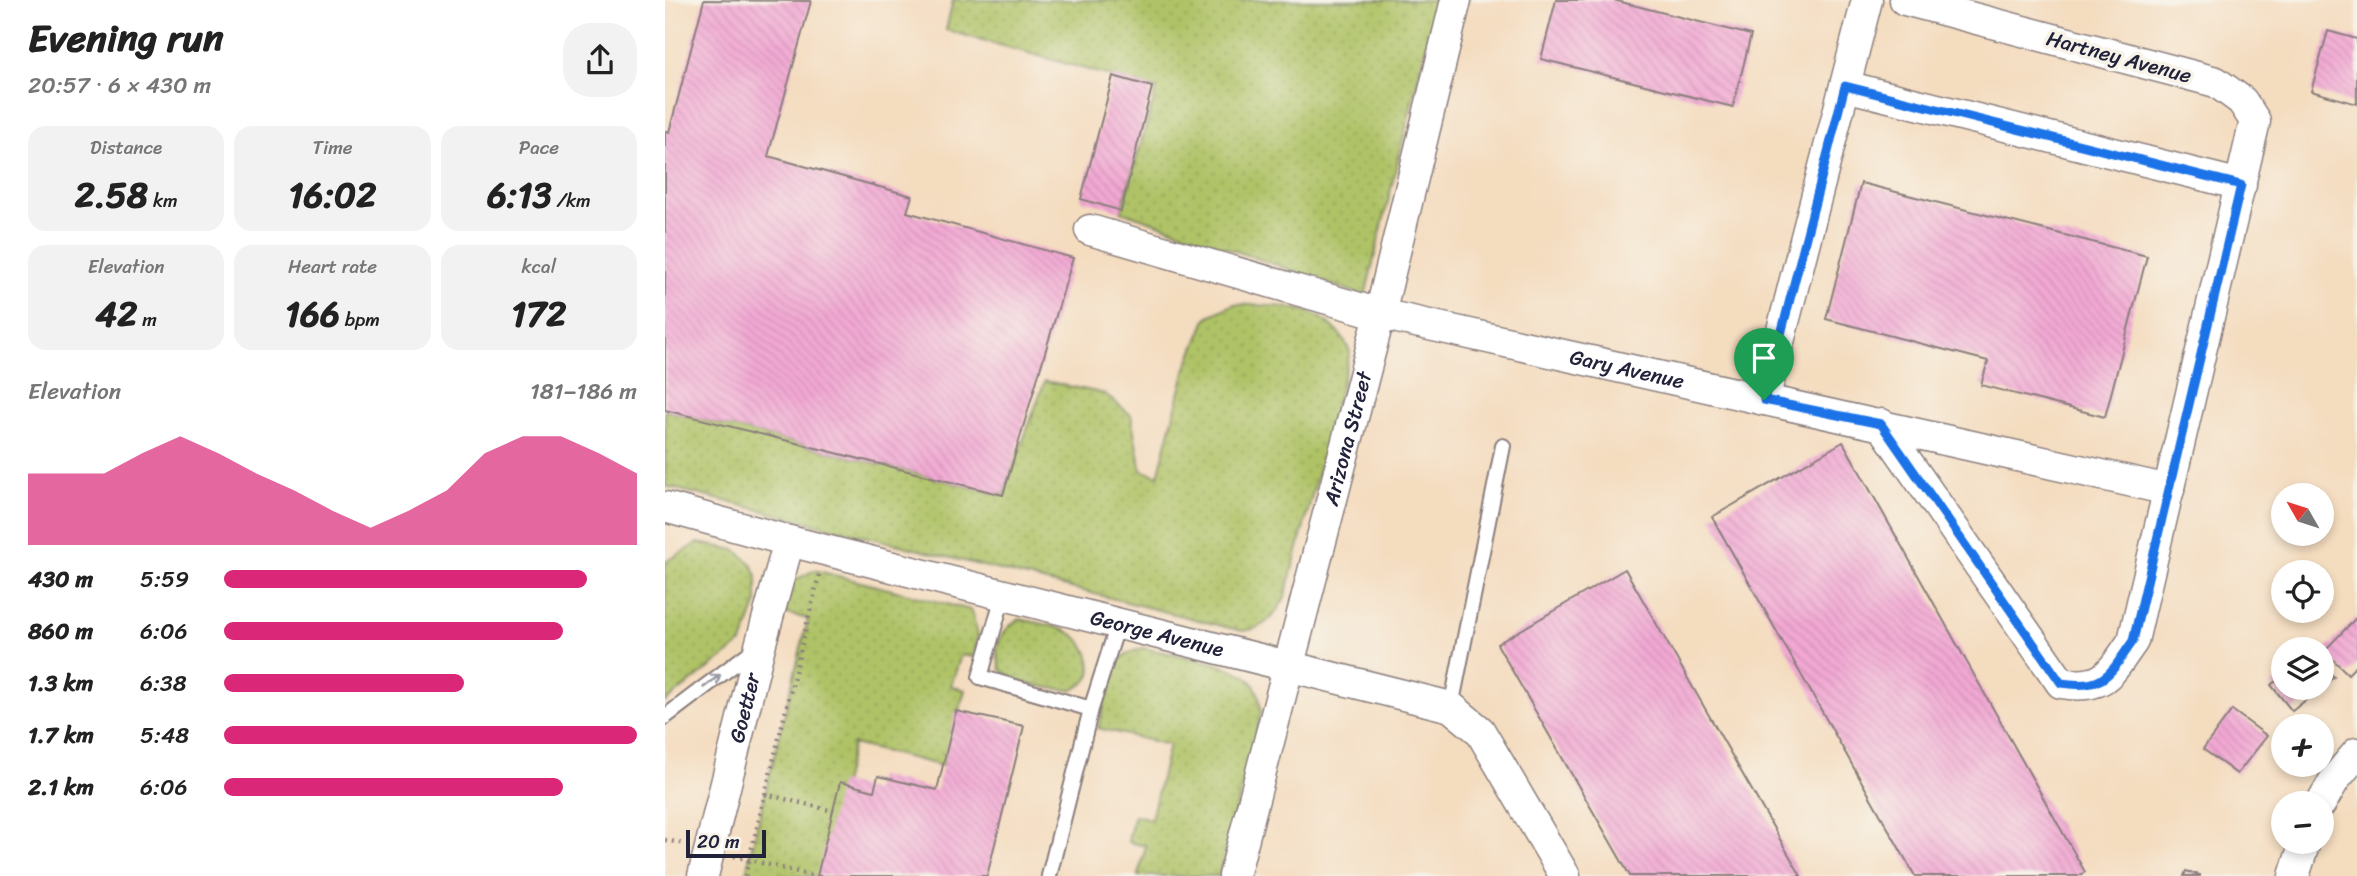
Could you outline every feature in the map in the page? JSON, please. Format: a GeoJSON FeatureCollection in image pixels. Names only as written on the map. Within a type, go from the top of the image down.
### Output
{"type":"FeatureCollection","features":[{"type":"Feature","properties":{"kind":"street","name":"Arizona Street"},"geometry":{"type":"LineString","coordinates":[[1234,876],[1380,314],[1456,0]]}},
{"type":"Feature","properties":{"kind":"street"},"geometry":{"type":"LineString","coordinates":[[1764,400],[1867,0]]}},
{"type":"Feature","properties":{"kind":"street","name":"Hartney Avenue"},"geometry":{"type":"LineString","coordinates":[[1905,0],[2216,82],[2242,101],[2255,121],[2241,185]]}},
{"type":"Feature","properties":{"kind":"street"},"geometry":{"type":"LineString","coordinates":[[1845,86],[2241,185],[2133,641],[2106,678],[2081,686],[2061,683],[1881,424]]}},
{"type":"Feature","properties":{"kind":"street","name":"Gary Avenue"},"geometry":{"type":"LineString","coordinates":[[1090,230],[1380,314],[2169,489]]}},
{"type":"Feature","properties":{"kind":"street","name":"George Avenue"},"geometry":{"type":"LineString","coordinates":[[665,507],[825,551],[1451,707],[1480,731],[1565,876]]}},
{"type":"Feature","properties":{"kind":"street","name":"Goetter"},"geometry":{"type":"LineString","coordinates":[[703,876],[789,541]]}},
{"type":"Feature","properties":{"kind":"street"},"geometry":{"type":"LineString","coordinates":[[2328,791],[2357,753]]}},
{"type":"Feature","properties":{"kind":"street"},"geometry":{"type":"LineString","coordinates":[[2294,876],[2301,854]]}},
{"type":"Feature","properties":{"kind":"lane"},"geometry":{"type":"LineString","coordinates":[[1451,707],[1503,446]]}},
{"type":"Feature","properties":{"kind":"lane"},"geometry":{"type":"LineString","coordinates":[[1003,596],[980,677],[1091,709]]}},
{"type":"Feature","properties":{"kind":"lane"},"geometry":{"type":"LineString","coordinates":[[1049,876],[1091,709],[1118,624]]}},
{"type":"Feature","properties":{"kind":"lane"},"geometry":{"type":"LineString","coordinates":[[665,716],[760,646]]}},
{"type":"Feature","properties":{"kind":"path"},"geometry":{"type":"LineString","coordinates":[[745,876],[825,551]]}},
{"type":"Feature","properties":{"kind":"path"},"geometry":{"type":"LineString","coordinates":[[765,794],[832,811]]}},
{"type":"Feature","properties":{"kind":"green space"},"geometry":{"type":"Polygon","coordinates":[[[953,0],[1437,0],[1365,296],[1121,211],[1157,89],[946,30],[953,0]]]}},
{"type":"Feature","properties":{"kind":"green space"},"geometry":{"type":"Polygon","coordinates":[[[1234,304],[1302,310],[1330,324],[1350,352],[1285,597],[1278,610],[1257,628],[1242,631],[665,486],[665,410],[1003,495],[1045,381],[1105,394],[1131,415],[1141,470],[1158,476],[1186,368],[1207,317],[1234,304]]]}},
{"type":"Feature","properties":{"kind":"green space"},"geometry":{"type":"Polygon","coordinates":[[[698,543],[735,550],[751,563],[757,576],[757,602],[742,643],[665,702],[665,562],[698,543]]]}},
{"type":"Feature","properties":{"kind":"green space"},"geometry":{"type":"Polygon","coordinates":[[[814,570],[971,610],[978,635],[974,657],[961,655],[951,686],[965,690],[943,766],[853,744],[820,876],[745,876],[808,619],[784,613],[794,581],[814,570]]]}},
{"type":"Feature","properties":{"kind":"green space"},"geometry":{"type":"Polygon","coordinates":[[[1020,619],[1060,628],[1079,639],[1091,663],[1088,679],[1073,689],[1055,688],[1020,681],[1001,670],[997,647],[1007,628],[1020,619]]]}},
{"type":"Feature","properties":{"kind":"green space"},"geometry":{"type":"Polygon","coordinates":[[[1143,648],[1228,668],[1248,678],[1258,694],[1261,713],[1219,876],[1138,876],[1146,846],[1128,842],[1134,815],[1151,819],[1169,745],[1098,728],[1114,664],[1127,654],[1143,648]]]}},
{"type":"Feature","properties":{"kind":"building"},"geometry":{"type":"Polygon","coordinates":[[[704,0],[811,1],[768,156],[912,196],[907,212],[1073,258],[1003,495],[665,410],[665,131],[669,132],[704,0]]]}},
{"type":"Feature","properties":{"kind":"building"},"geometry":{"type":"Polygon","coordinates":[[[1556,0],[1613,0],[1751,35],[1733,107],[1541,59],[1556,0]]]}},
{"type":"Feature","properties":{"kind":"building"},"geometry":{"type":"Polygon","coordinates":[[[2328,31],[2357,39],[2357,104],[2311,91],[2328,31]]]}},
{"type":"Feature","properties":{"kind":"building"},"geometry":{"type":"Polygon","coordinates":[[[1113,76],[1152,87],[1121,211],[1081,199],[1113,76]]]}},
{"type":"Feature","properties":{"kind":"building"},"geometry":{"type":"Polygon","coordinates":[[[1861,183],[2147,256],[2105,417],[1981,385],[1988,361],[1826,319],[1861,183]]]}},
{"type":"Feature","properties":{"kind":"building"},"geometry":{"type":"Polygon","coordinates":[[[1843,442],[2085,872],[2078,876],[1915,876],[1712,517],[1843,442]]]}},
{"type":"Feature","properties":{"kind":"building"},"geometry":{"type":"Polygon","coordinates":[[[1625,569],[1801,876],[1630,876],[1497,644],[1625,569]]]}},
{"type":"Feature","properties":{"kind":"building"},"geometry":{"type":"Polygon","coordinates":[[[2357,617],[2357,665],[2348,674],[2334,661],[2334,641],[2357,617]]]}},
{"type":"Feature","properties":{"kind":"building"},"geometry":{"type":"Polygon","coordinates":[[[2283,700],[2306,700],[2292,711],[2283,700]]]}},
{"type":"Feature","properties":{"kind":"building"},"geometry":{"type":"Polygon","coordinates":[[[2232,710],[2267,736],[2237,774],[2203,749],[2232,710]]]}},
{"type":"Feature","properties":{"kind":"building"},"geometry":{"type":"Polygon","coordinates":[[[956,711],[1024,726],[987,876],[817,876],[840,782],[874,791],[878,776],[937,790],[956,711]]]}},
{"type":"Feature","properties":{"kind":"building"},"geometry":{"type":"Polygon","coordinates":[[[2186,871],[2200,875],[2200,876],[2184,876],[2186,871]]]}},
{"type":"Feature","properties":{"kind":"route"},"geometry":{"type":"LineString","coordinates":[[1845,86],[2241,185],[2133,641],[2106,678],[2081,686],[2061,683],[1881,424],[1764,400],[1845,86]]}}]}
